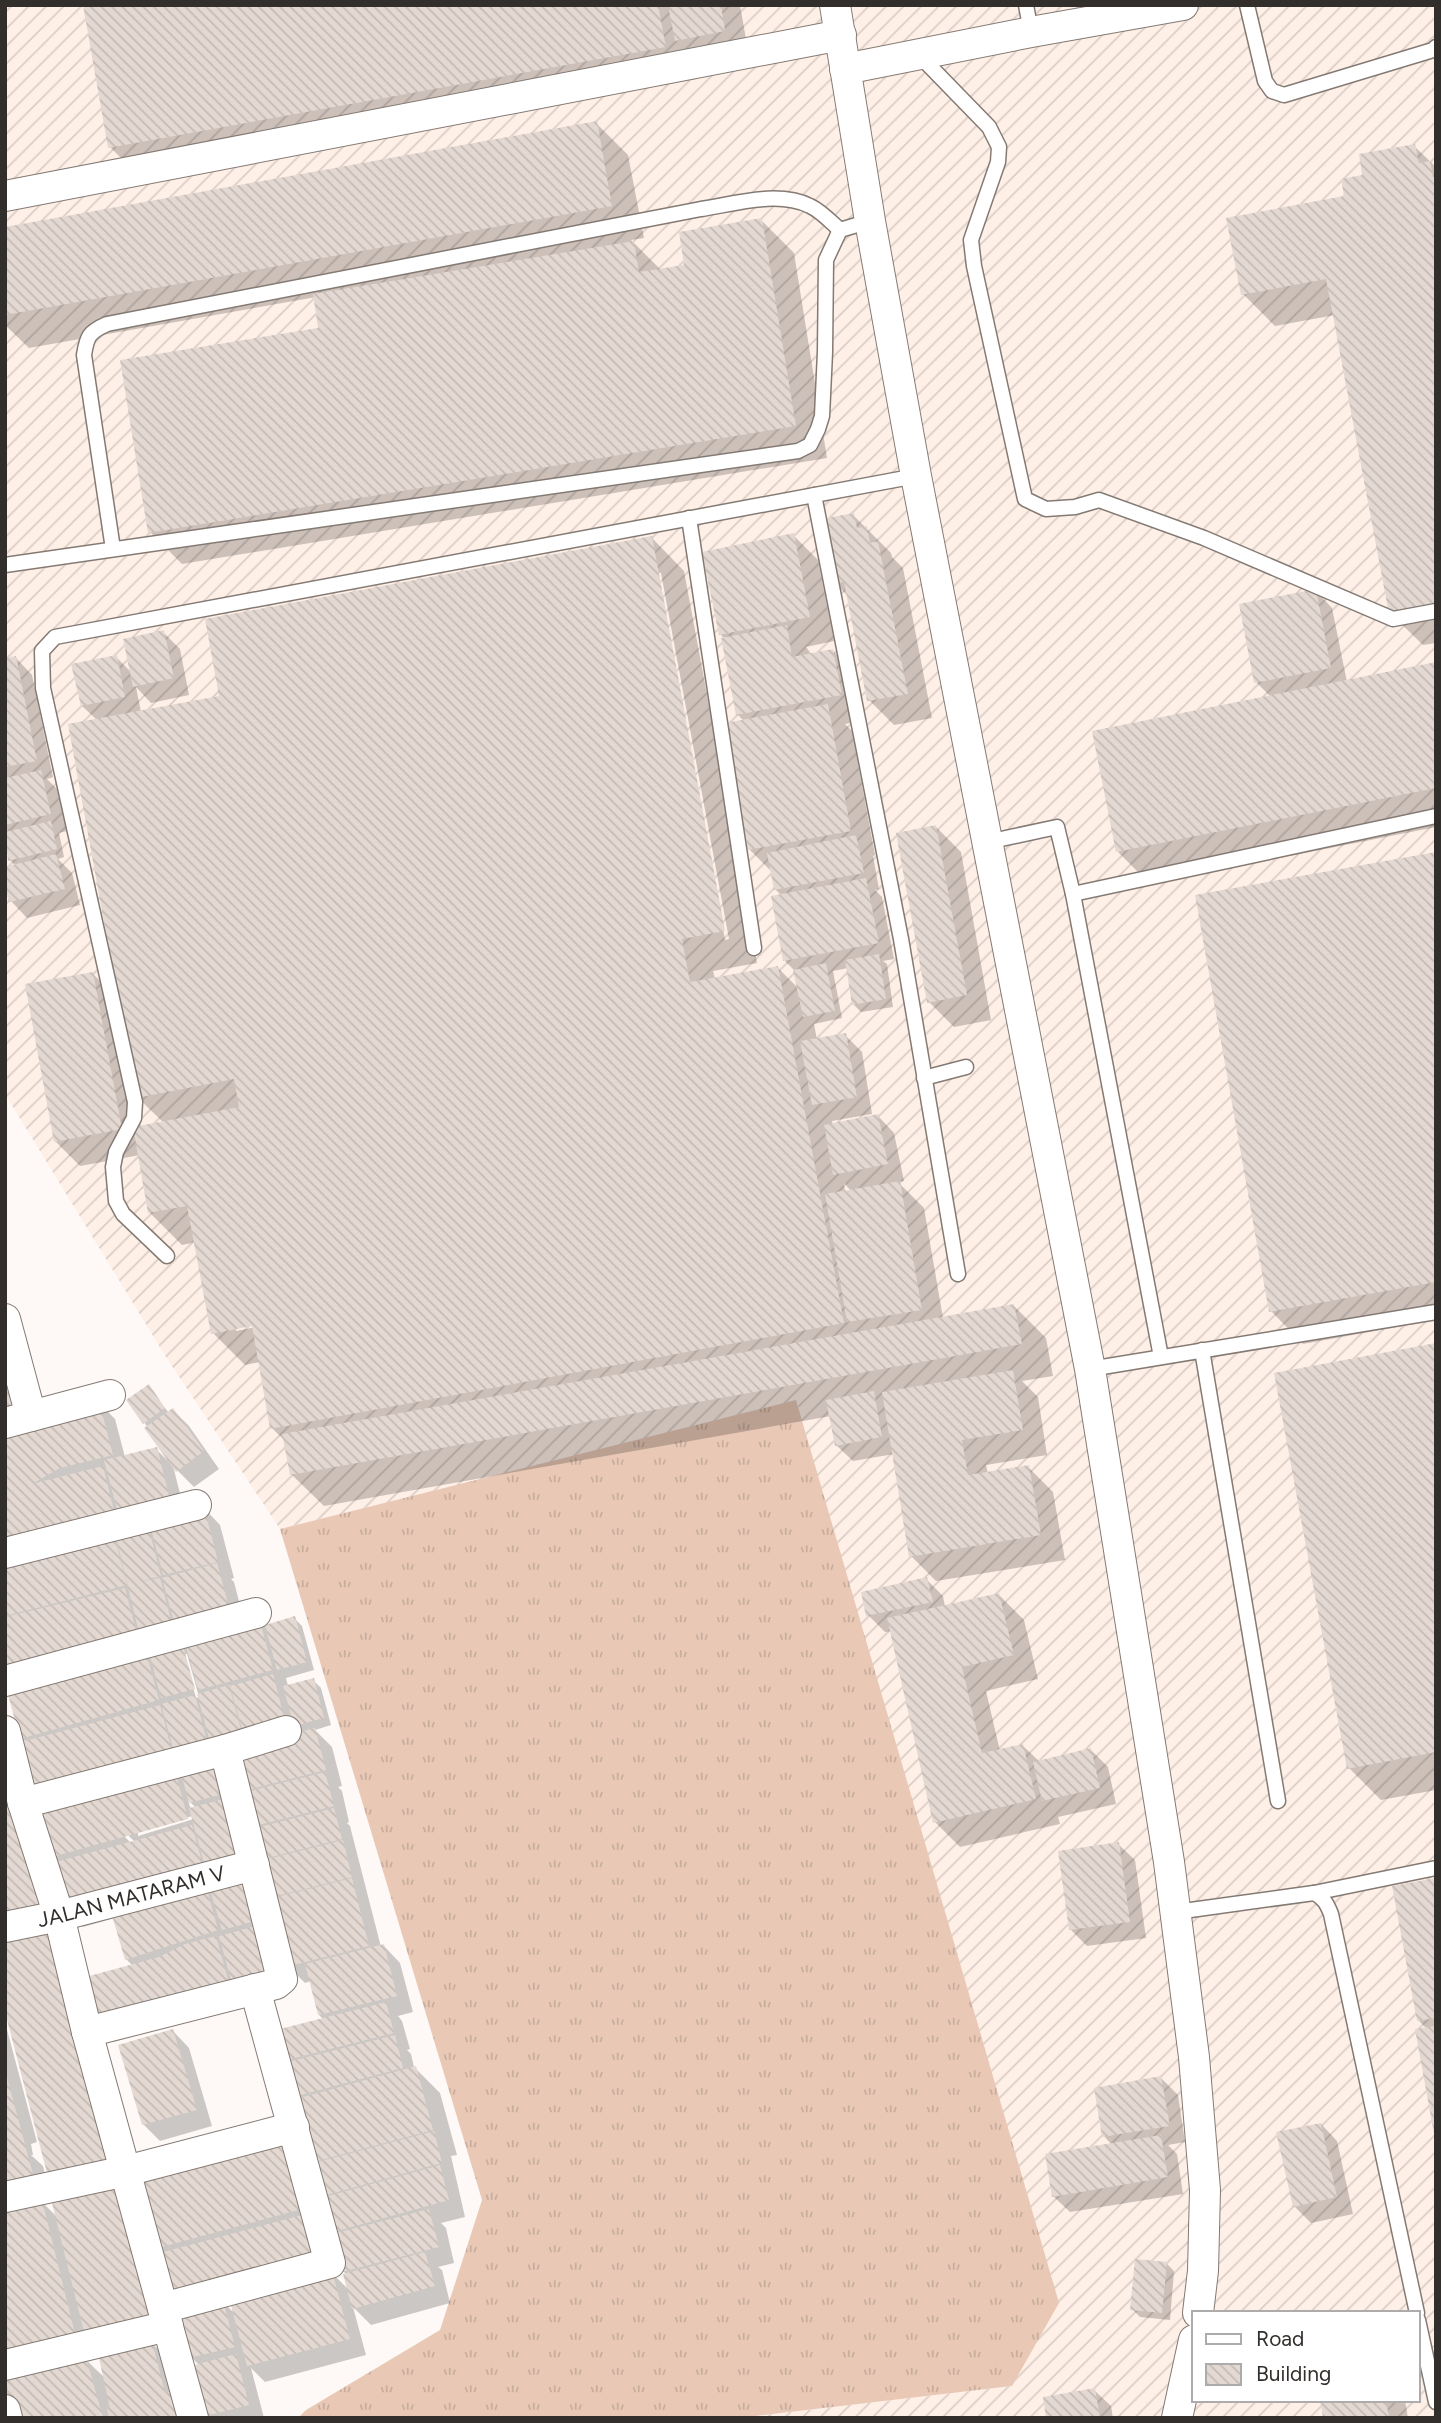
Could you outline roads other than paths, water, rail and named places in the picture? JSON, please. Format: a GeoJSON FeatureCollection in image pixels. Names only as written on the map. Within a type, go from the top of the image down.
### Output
{"type":"FeatureCollection","features":[{"type":"Feature","properties":{"kind":"street"},"geometry":{"type":"LineString","coordinates":[[835,5],[870,221],[916,476],[1090,1368],[1176,1912],[1194,2057],[1205,2190],[1203,2271],[1198,2311]]}},
{"type":"Feature","properties":{"kind":"street"},"geometry":{"type":"LineString","coordinates":[[845,69],[919,54],[1029,18],[1183,5]]}},
{"type":"Feature","properties":{"kind":"street"},"geometry":{"type":"LineString","coordinates":[[5,196],[841,35]]}},
{"type":"Feature","properties":{"kind":"street"},"geometry":{"type":"LineString","coordinates":[[5,1319],[18,1419],[110,1395]]}},
{"type":"Feature","properties":{"kind":"street"},"geometry":{"type":"LineString","coordinates":[[5,1553],[196,1504]]}},
{"type":"Feature","properties":{"kind":"street"},"geometry":{"type":"LineString","coordinates":[[5,1681],[256,1613]]}},
{"type":"Feature","properties":{"kind":"street"},"geometry":{"type":"LineString","coordinates":[[5,1731],[23,1803],[59,1916],[87,2032],[193,2418]]}},
{"type":"Feature","properties":{"kind":"street"},"geometry":{"type":"LineString","coordinates":[[23,1803],[225,1750],[286,1731]]}},
{"type":"Feature","properties":{"kind":"street"},"geometry":{"type":"LineString","coordinates":[[87,2032],[276,1984],[282,1979],[225,1750]]}},
{"type":"Feature","properties":{"kind":"street","name":"JALAN MATARAM V"},"geometry":{"type":"LineString","coordinates":[[5,1927],[59,1916],[254,1865]]}},
{"type":"Feature","properties":{"kind":"street"},"geometry":{"type":"LineString","coordinates":[[5,2365],[329,2265],[255,1989]]}},
{"type":"Feature","properties":{"kind":"street"},"geometry":{"type":"LineString","coordinates":[[5,2197],[126,2171],[293,2127]]}},
{"type":"Feature","properties":{"kind":"street"},"geometry":{"type":"LineString","coordinates":[[1177,2418],[1192,2349]]}},
{"type":"Feature","properties":{"kind":"street"},"geometry":{"type":"LineString","coordinates":[[5,2410],[7,2418]]}},
{"type":"Feature","properties":{"kind":"lane"},"geometry":{"type":"LineString","coordinates":[[1247,5],[1265,81],[1272,92],[1284,95],[1436,47]]}},
{"type":"Feature","properties":{"kind":"lane"},"geometry":{"type":"LineString","coordinates":[[919,54],[989,127],[999,147],[998,162],[971,240],[977,280],[1025,499],[1046,509],[1074,507],[1099,500],[1204,538],[1393,619],[1436,611]]}},
{"type":"Feature","properties":{"kind":"lane"},"geometry":{"type":"LineString","coordinates":[[113,550],[84,355],[87,338],[96,329],[107,324],[701,209],[766,199],[790,199],[811,206],[840,230]]}},
{"type":"Feature","properties":{"kind":"lane"},"geometry":{"type":"LineString","coordinates":[[5,565],[798,451],[810,445],[822,416],[826,260],[840,230],[870,221]]}},
{"type":"Feature","properties":{"kind":"lane"},"geometry":{"type":"LineString","coordinates":[[167,1256],[123,1214],[116,1201],[113,1167],[116,1152],[134,1118],[135,1102],[43,688],[42,651],[55,637],[916,476]]}},
{"type":"Feature","properties":{"kind":"lane"},"geometry":{"type":"LineString","coordinates":[[814,495],[901,939],[957,1274]]}},
{"type":"Feature","properties":{"kind":"lane"},"geometry":{"type":"LineString","coordinates":[[689,518],[754,948]]}},
{"type":"Feature","properties":{"kind":"lane"},"geometry":{"type":"LineString","coordinates":[[1073,894],[1436,816]]}},
{"type":"Feature","properties":{"kind":"lane"},"geometry":{"type":"LineString","coordinates":[[987,842],[1057,827],[1073,894],[1161,1357]]}},
{"type":"Feature","properties":{"kind":"lane"},"geometry":{"type":"LineString","coordinates":[[924,1078],[966,1067]]}},
{"type":"Feature","properties":{"kind":"lane"},"geometry":{"type":"LineString","coordinates":[[1090,1368],[1436,1312]]}},
{"type":"Feature","properties":{"kind":"lane"},"geometry":{"type":"LineString","coordinates":[[1202,1350],[1278,1801]]}},
{"type":"Feature","properties":{"kind":"lane"},"geometry":{"type":"LineString","coordinates":[[1176,1912],[1314,1893],[1436,1868]]}},
{"type":"Feature","properties":{"kind":"lane"},"geometry":{"type":"LineString","coordinates":[[1314,1893],[1322,1898],[1332,1914],[1417,2311]]}},
{"type":"Feature","properties":{"kind":"lane"},"geometry":{"type":"LineString","coordinates":[[1420,2329],[1436,2402]]}}]}
